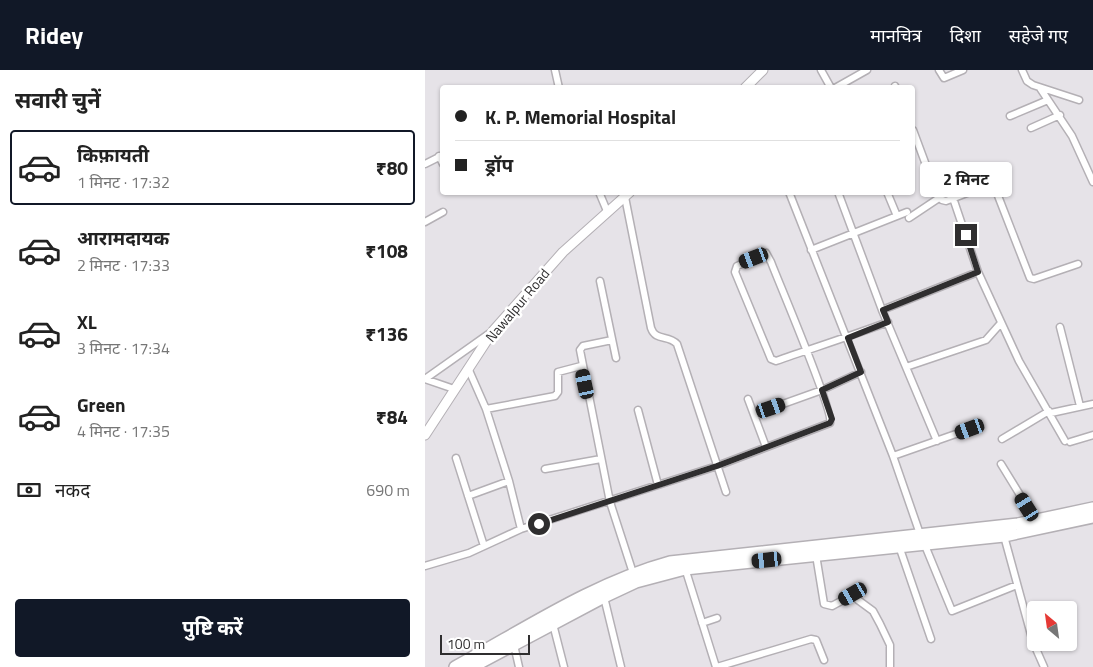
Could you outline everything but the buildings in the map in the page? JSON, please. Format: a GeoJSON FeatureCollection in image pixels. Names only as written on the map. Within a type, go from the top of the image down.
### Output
{"type":"FeatureCollection","features":[{"type":"Feature","properties":{"kind":"highway"},"geometry":{"type":"LineString","coordinates":[[455,667],[600,587],[633,573],[684,564],[922,539],[1036,521],[1093,508]]}},
{"type":"Feature","properties":{"kind":"highway"},"geometry":{"type":"LineString","coordinates":[[473,667],[604,597],[636,582],[684,564],[816,555],[899,546],[922,539],[1004,536],[1093,517]]}},
{"type":"Feature","properties":{"kind":"street"},"geometry":{"type":"LineString","coordinates":[[555,70],[558,85]]}},
{"type":"Feature","properties":{"kind":"street"},"geometry":{"type":"LineString","coordinates":[[748,85],[763,70]]}},
{"type":"Feature","properties":{"kind":"street"},"geometry":{"type":"LineString","coordinates":[[821,70],[829,85]]}},
{"type":"Feature","properties":{"kind":"street"},"geometry":{"type":"LineString","coordinates":[[840,85],[867,70]]}},
{"type":"Feature","properties":{"kind":"street"},"geometry":{"type":"LineString","coordinates":[[939,70],[944,78],[963,70]]}},
{"type":"Feature","properties":{"kind":"street"},"geometry":{"type":"LineString","coordinates":[[1022,70],[1027,81],[1040,88],[1079,100]]}},
{"type":"Feature","properties":{"kind":"street"},"geometry":{"type":"LineString","coordinates":[[1040,88],[1060,115],[1079,148],[1093,182]]}},
{"type":"Feature","properties":{"kind":"street"},"geometry":{"type":"LineString","coordinates":[[1011,116],[1049,100]]}},
{"type":"Feature","properties":{"kind":"street"},"geometry":{"type":"LineString","coordinates":[[1031,128],[1060,115]]}},
{"type":"Feature","properties":{"kind":"street"},"geometry":{"type":"LineString","coordinates":[[915,135],[939,198],[946,201],[988,185],[995,188],[1030,278],[1034,279],[1078,264]]}},
{"type":"Feature","properties":{"kind":"street"},"geometry":{"type":"LineString","coordinates":[[425,164],[440,156]]}},
{"type":"Feature","properties":{"kind":"street"},"geometry":{"type":"LineString","coordinates":[[600,195],[607,211]]}},
{"type":"Feature","properties":{"kind":"street"},"geometry":{"type":"LineString","coordinates":[[627,195],[651,328],[657,338],[669,338],[677,344],[725,492]]}},
{"type":"Feature","properties":{"kind":"street","name":"Nawalpur Road"},"geometry":{"type":"LineString","coordinates":[[425,434],[493,331],[563,252],[627,195]]}},
{"type":"Feature","properties":{"kind":"street"},"geometry":{"type":"LineString","coordinates":[[790,195],[848,338],[922,539],[952,611],[1017,585]]}},
{"type":"Feature","properties":{"kind":"street"},"geometry":{"type":"LineString","coordinates":[[839,195],[906,368],[937,441]]}},
{"type":"Feature","properties":{"kind":"street"},"geometry":{"type":"LineString","coordinates":[[888,195],[897,216]]}},
{"type":"Feature","properties":{"kind":"street"},"geometry":{"type":"LineString","coordinates":[[811,250],[897,216],[908,215],[939,198]]}},
{"type":"Feature","properties":{"kind":"street"},"geometry":{"type":"LineString","coordinates":[[953,198],[978,272],[1019,361],[1067,441],[1093,435]]}},
{"type":"Feature","properties":{"kind":"street"},"geometry":{"type":"LineString","coordinates":[[425,222],[443,212]]}},
{"type":"Feature","properties":{"kind":"street"},"geometry":{"type":"LineString","coordinates":[[425,566],[484,546],[521,529],[610,502],[717,466],[830,423],[832,419],[822,390],[805,351],[769,256],[766,254],[737,266],[735,272],[771,359],[776,361],[805,351],[848,338],[888,322]]}},
{"type":"Feature","properties":{"kind":"street"},"geometry":{"type":"LineString","coordinates":[[883,310],[978,272]]}},
{"type":"Feature","properties":{"kind":"street"},"geometry":{"type":"LineString","coordinates":[[600,281],[616,358]]}},
{"type":"Feature","properties":{"kind":"street"},"geometry":{"type":"LineString","coordinates":[[906,368],[986,340],[1001,323]]}},
{"type":"Feature","properties":{"kind":"street"},"geometry":{"type":"LineString","coordinates":[[1060,327],[1080,406]]}},
{"type":"Feature","properties":{"kind":"street"},"geometry":{"type":"LineString","coordinates":[[425,379],[493,331]]}},
{"type":"Feature","properties":{"kind":"street"},"geometry":{"type":"LineString","coordinates":[[612,340],[581,347],[581,366],[610,502],[633,573]]}},
{"type":"Feature","properties":{"kind":"street"},"geometry":{"type":"LineString","coordinates":[[486,409],[555,396],[558,392],[558,372],[581,366]]}},
{"type":"Feature","properties":{"kind":"street"},"geometry":{"type":"LineString","coordinates":[[468,368],[486,409],[509,481],[521,529]]}},
{"type":"Feature","properties":{"kind":"street"},"geometry":{"type":"LineString","coordinates":[[755,414],[822,390],[861,372]]}},
{"type":"Feature","properties":{"kind":"street"},"geometry":{"type":"LineString","coordinates":[[425,379],[454,389]]}},
{"type":"Feature","properties":{"kind":"street"},"geometry":{"type":"LineString","coordinates":[[748,399],[766,447]]}},
{"type":"Feature","properties":{"kind":"street"},"geometry":{"type":"LineString","coordinates":[[1002,439],[1050,412],[1093,404]]}},
{"type":"Feature","properties":{"kind":"street"},"geometry":{"type":"LineString","coordinates":[[638,410],[658,485]]}},
{"type":"Feature","properties":{"kind":"street"},"geometry":{"type":"LineString","coordinates":[[893,456],[970,429]]}},
{"type":"Feature","properties":{"kind":"street"},"geometry":{"type":"LineString","coordinates":[[456,458],[484,546]]}},
{"type":"Feature","properties":{"kind":"street"},"geometry":{"type":"LineString","coordinates":[[545,468],[601,459]]}},
{"type":"Feature","properties":{"kind":"street"},"geometry":{"type":"LineString","coordinates":[[1001,464],[1036,521]]}},
{"type":"Feature","properties":{"kind":"street"},"geometry":{"type":"LineString","coordinates":[[468,496],[509,481]]}},
{"type":"Feature","properties":{"kind":"street"},"geometry":{"type":"LineString","coordinates":[[1004,536],[1033,642],[1044,667]]}},
{"type":"Feature","properties":{"kind":"street"},"geometry":{"type":"LineString","coordinates":[[899,546],[931,639]]}},
{"type":"Feature","properties":{"kind":"street"},"geometry":{"type":"LineString","coordinates":[[816,555],[824,604],[832,606],[853,594],[873,612],[890,645],[890,667]]}},
{"type":"Feature","properties":{"kind":"street"},"geometry":{"type":"LineString","coordinates":[[684,564],[716,667],[811,639],[816,640],[820,646],[824,660]]}},
{"type":"Feature","properties":{"kind":"street"},"geometry":{"type":"LineString","coordinates":[[604,597],[621,667]]}},
{"type":"Feature","properties":{"kind":"street"},"geometry":{"type":"LineString","coordinates":[[702,623],[717,618]]}},
{"type":"Feature","properties":{"kind":"street"},"geometry":{"type":"LineString","coordinates":[[553,624],[564,667]]}},
{"type":"Feature","properties":{"kind":"street"},"geometry":{"type":"LineString","coordinates":[[513,645],[519,667]]}},
{"type":"Feature","properties":{"kind":"route"},"geometry":{"type":"LineString","coordinates":[[539,524],[717,466],[830,423],[832,419],[822,390],[861,372],[848,338],[888,322],[883,310],[978,272],[966,235]]}}]}
